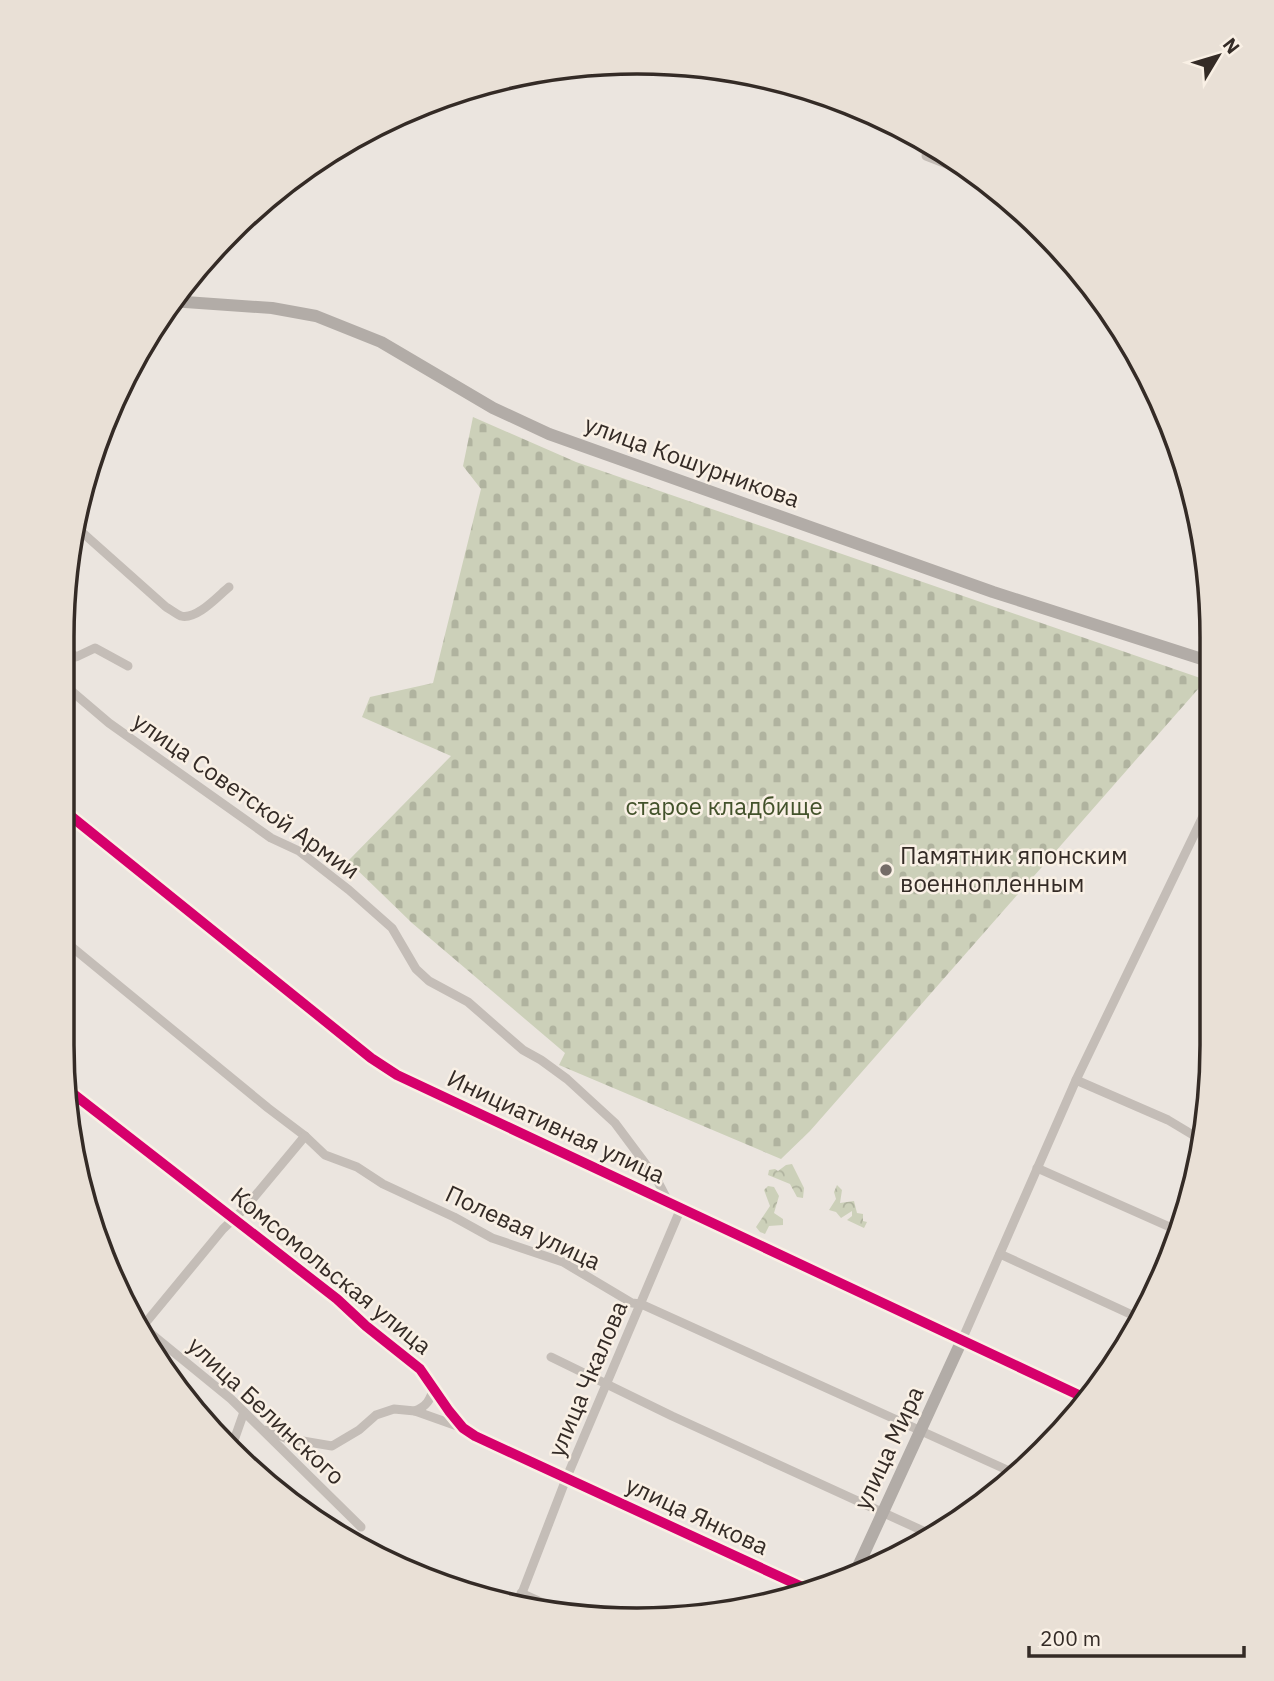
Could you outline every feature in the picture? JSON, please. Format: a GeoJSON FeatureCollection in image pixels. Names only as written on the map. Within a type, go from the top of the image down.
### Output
{"type":"FeatureCollection","features":[{"type":"Feature","properties":{"kind":"main road","name":"улица Кошурникова"},"geometry":{"type":"LineString","coordinates":[[184,302],[272,308],[316,316],[381,342],[493,408],[549,434],[993,592],[1200,658]]}},
{"type":"Feature","properties":{"kind":"main road","name":"улица Мира"},"geometry":{"type":"LineString","coordinates":[[860,1562],[961,1340]]}},
{"type":"Feature","properties":{"kind":"street"},"geometry":{"type":"LineString","coordinates":[[926,156],[938,161]]}},
{"type":"Feature","properties":{"kind":"street"},"geometry":{"type":"LineString","coordinates":[[83,533],[166,607],[180,616],[197,612],[229,587]]}},
{"type":"Feature","properties":{"kind":"street"},"geometry":{"type":"LineString","coordinates":[[74,655],[76,657],[95,648],[128,666]]}},
{"type":"Feature","properties":{"kind":"street","name":"улица Советской Армии"},"geometry":{"type":"LineString","coordinates":[[74,693],[109,723],[271,838],[310,859],[377,914],[392,928],[416,969],[429,981],[468,1002],[523,1050],[566,1079],[615,1123],[656,1178],[669,1203]]}},
{"type":"Feature","properties":{"kind":"street","name":"Инициативная улица"},"geometry":{"type":"LineString","coordinates":[[74,819],[371,1058],[397,1074],[1078,1395]]}},
{"type":"Feature","properties":{"kind":"street"},"geometry":{"type":"LineString","coordinates":[[961,1340],[1076,1080],[1200,823]]}},
{"type":"Feature","properties":{"kind":"street","name":"Полевая улица"},"geometry":{"type":"LineString","coordinates":[[74,949],[325,1155],[357,1167],[383,1184],[492,1238],[563,1262],[632,1303],[641,1304],[1007,1470]]}},
{"type":"Feature","properties":{"kind":"street"},"geometry":{"type":"LineString","coordinates":[[1076,1080],[1159,1116],[1193,1136]]}},
{"type":"Feature","properties":{"kind":"street","name":"Комсомольская улица"},"geometry":{"type":"LineString","coordinates":[[76,1096],[337,1299],[420,1369],[463,1428],[566,1479]]}},
{"type":"Feature","properties":{"kind":"street","name":"Комсомольская улица"},"geometry":{"type":"LineString","coordinates":[[233,1218],[245,1208],[305,1136]]}},
{"type":"Feature","properties":{"kind":"street"},"geometry":{"type":"LineString","coordinates":[[1037,1168],[1170,1227]]}},
{"type":"Feature","properties":{"kind":"street","name":"улица Чкалова"},"geometry":{"type":"LineString","coordinates":[[522,1593],[566,1479],[681,1208]]}},
{"type":"Feature","properties":{"kind":"street"},"geometry":{"type":"LineString","coordinates":[[147,1321],[233,1218]]}},
{"type":"Feature","properties":{"kind":"street"},"geometry":{"type":"LineString","coordinates":[[1000,1254],[1131,1314]]}},
{"type":"Feature","properties":{"kind":"street","name":"улица Белинского"},"geometry":{"type":"LineString","coordinates":[[161,1346],[262,1428],[361,1527]]}},
{"type":"Feature","properties":{"kind":"street"},"geometry":{"type":"LineString","coordinates":[[551,1357],[672,1416],[922,1530]]}},
{"type":"Feature","properties":{"kind":"street"},"geometry":{"type":"LineString","coordinates":[[415,1411],[424,1408],[429,1402],[434,1388]]}},
{"type":"Feature","properties":{"kind":"street"},"geometry":{"type":"LineString","coordinates":[[262,1428],[285,1438],[332,1446],[384,1411],[394,1409],[415,1411],[463,1428]]}},
{"type":"Feature","properties":{"kind":"street"},"geometry":{"type":"LineString","coordinates":[[235,1438],[244,1412]]}},
{"type":"Feature","properties":{"kind":"street","name":"улица Янкова"},"geometry":{"type":"LineString","coordinates":[[566,1479],[796,1584]]}},
{"type":"Feature","properties":{"kind":"street"},"geometry":{"type":"LineString","coordinates":[[522,1593],[533,1598]]}},
{"type":"Feature","properties":{"kind":"green space","name":"старое кладбище"},"geometry":{"type":"Polygon","coordinates":[[[473,417],[576,462],[1200,678],[1200,687],[810,1131],[781,1159],[559,1065],[565,1053],[412,923],[348,861],[451,756],[362,717],[370,697],[433,683],[481,489],[463,466],[473,417]]]}},
{"type":"Feature","properties":{"kind":"green space"},"geometry":{"type":"Polygon","coordinates":[[[792,1164],[804,1188],[803,1198],[797,1197],[790,1184],[768,1175],[769,1170],[778,1171],[792,1164]]]}},
{"type":"Feature","properties":{"kind":"green space"},"geometry":{"type":"Polygon","coordinates":[[[837,1185],[842,1190],[840,1203],[854,1201],[857,1213],[863,1214],[863,1221],[867,1222],[864,1228],[847,1220],[852,1216],[852,1211],[841,1218],[836,1212],[829,1210],[836,1199],[834,1192],[837,1185]]]}},
{"type":"Feature","properties":{"kind":"green space"},"geometry":{"type":"Polygon","coordinates":[[[768,1186],[774,1187],[779,1196],[774,1213],[783,1219],[783,1225],[769,1226],[765,1234],[756,1227],[770,1206],[764,1190],[768,1186]]]}},
{"type":"Feature","properties":{"kind":"cycle path"},"geometry":{"type":"LineString","coordinates":[[74,819],[371,1058],[397,1075],[1078,1395]]}},
{"type":"Feature","properties":{"kind":"cycle path"},"geometry":{"type":"LineString","coordinates":[[76,1096],[337,1299],[420,1369],[463,1428],[475,1436],[796,1584]]}},
{"type":"Feature","properties":{"kind":"place","name":"Памятник японским военнопленным"},"geometry":{"type":"Point","coordinates":[886,870]}}]}
